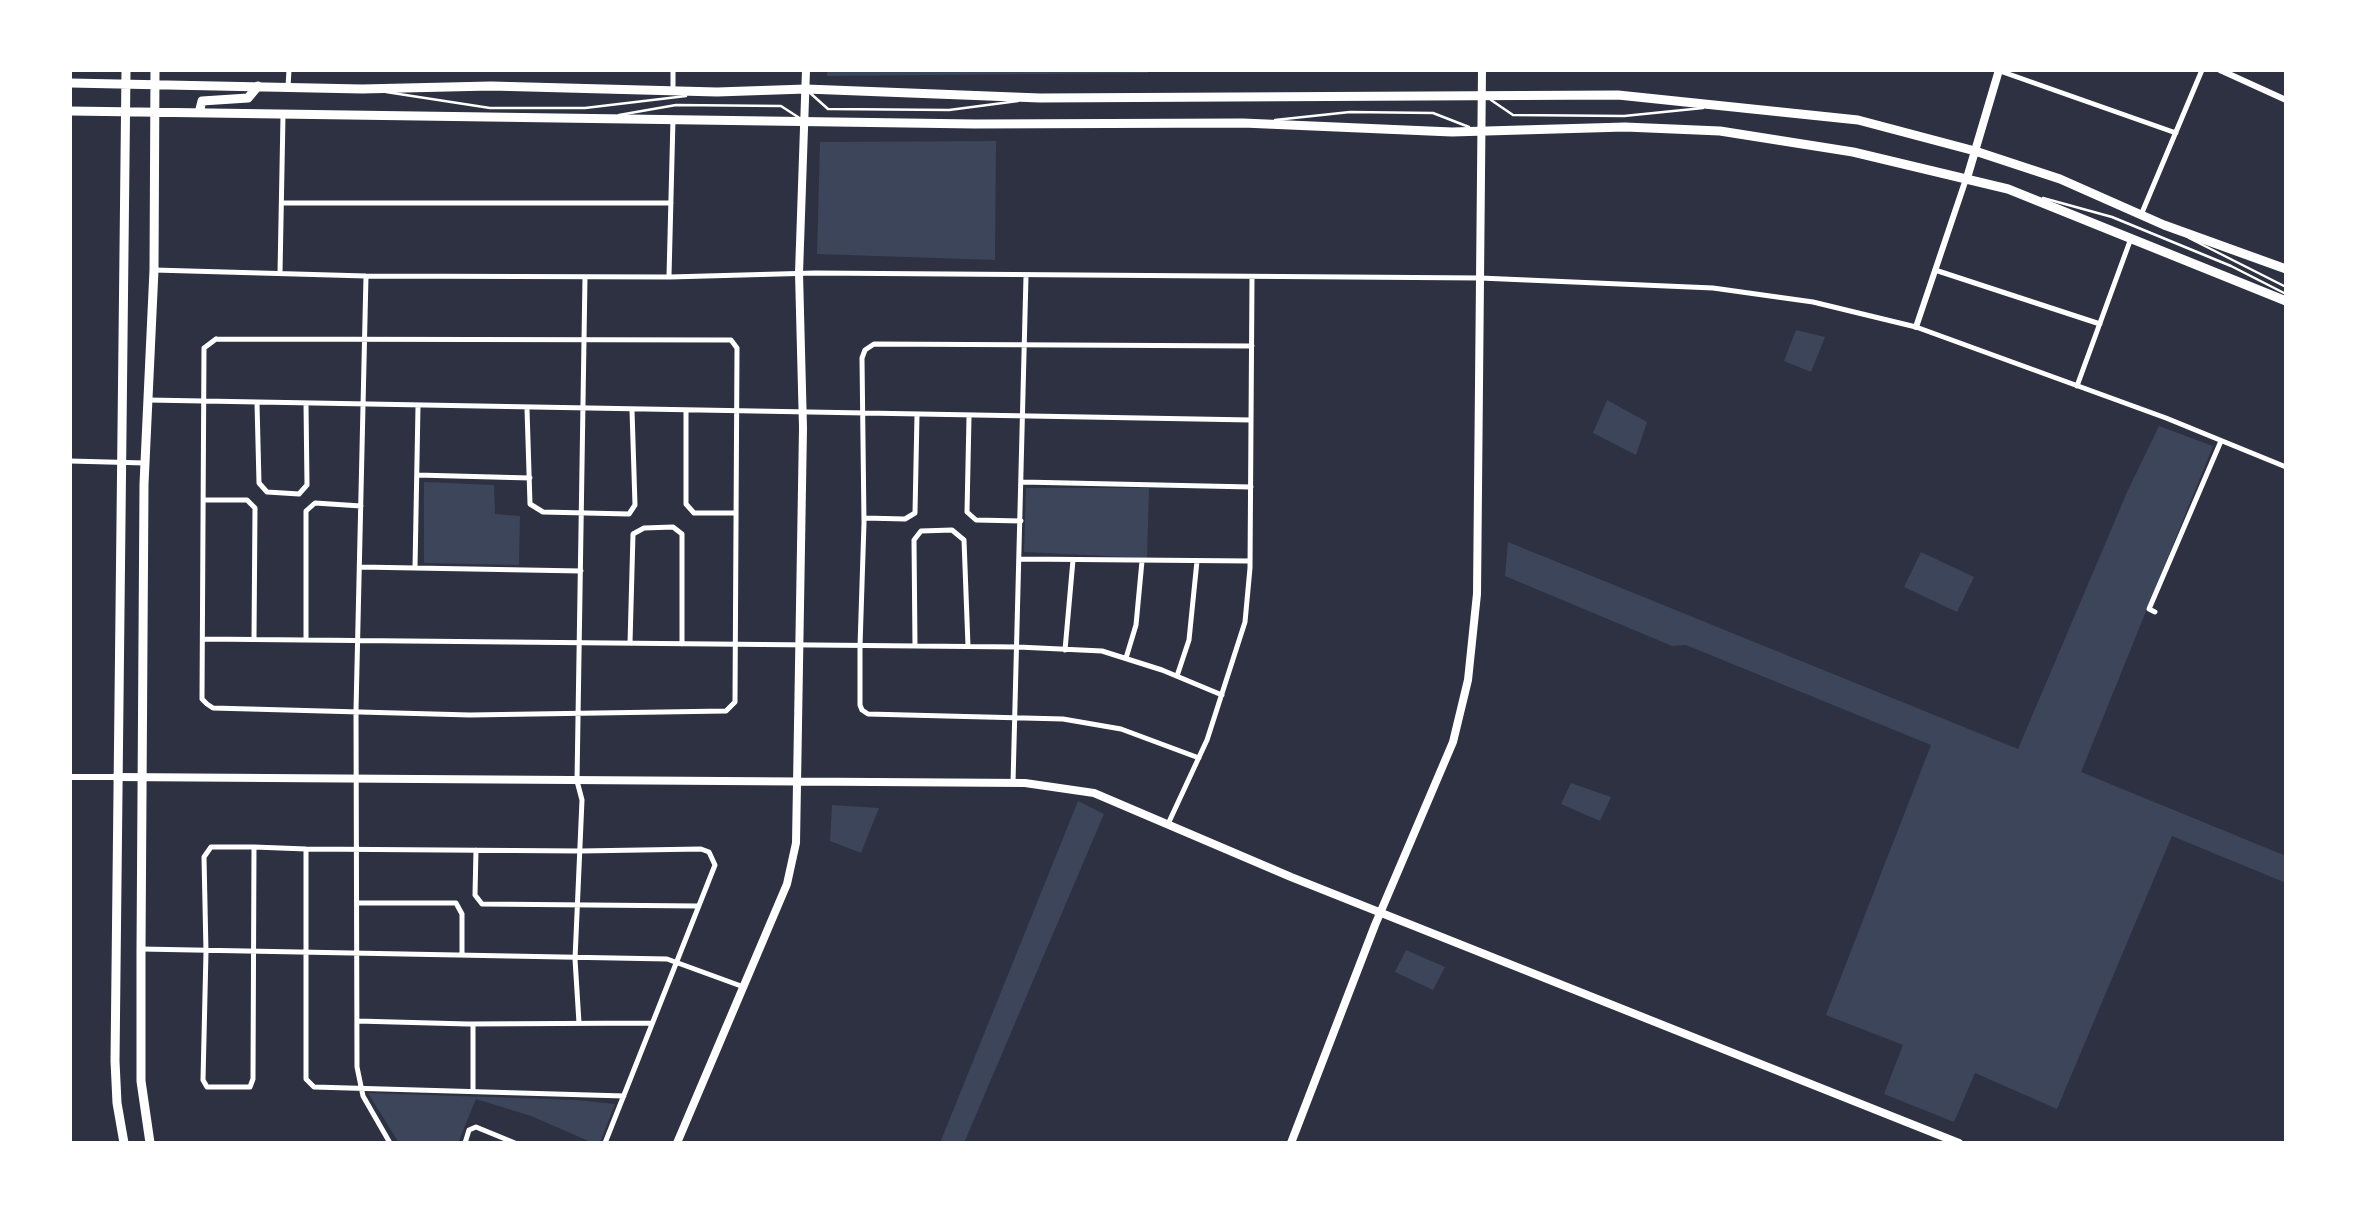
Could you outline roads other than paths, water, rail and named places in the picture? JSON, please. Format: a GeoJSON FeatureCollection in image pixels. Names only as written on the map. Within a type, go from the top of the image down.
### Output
{"type":"FeatureCollection","features":[{"type":"Feature","properties":{"kind":"main road"},"geometry":{"type":"LineString","coordinates":[[124,1143],[115,1060],[126,70]]}},
{"type":"Feature","properties":{"kind":"main road"},"geometry":{"type":"LineString","coordinates":[[150,1143],[141,1080],[141,949],[145,462],[154,270],[155,70]]}},
{"type":"Feature","properties":{"kind":"main road"},"geometry":{"type":"LineString","coordinates":[[677,1143],[786,884],[796,843],[803,413],[799,273],[806,70]]}},
{"type":"Feature","properties":{"kind":"main road"},"geometry":{"type":"LineString","coordinates":[[1290,1143],[1453,742],[1468,680],[1477,594],[1482,70]]}},
{"type":"Feature","properties":{"kind":"main road"},"geometry":{"type":"LineString","coordinates":[[1967,178],[1999,70]]}},
{"type":"Feature","properties":{"kind":"main road"},"geometry":{"type":"LineString","coordinates":[[70,83],[718,92],[806,89],[1040,98],[1618,94],[1858,120],[1975,151],[2060,180],[2164,225],[2286,269]]}},
{"type":"Feature","properties":{"kind":"main road"},"geometry":{"type":"LineString","coordinates":[[199,113],[202,101],[248,98],[258,86]]}},
{"type":"Feature","properties":{"kind":"main road"},"geometry":{"type":"LineString","coordinates":[[70,111],[1243,123],[1482,132],[1624,127],[1720,131],[1854,152],[2008,189],[2286,298]]}},
{"type":"Feature","properties":{"kind":"main road"},"geometry":{"type":"LineString","coordinates":[[116,777],[1013,783],[1094,793],[1959,1143]]}},
{"type":"Feature","properties":{"kind":"street"},"geometry":{"type":"LineString","coordinates":[[288,88],[290,70]]}},
{"type":"Feature","properties":{"kind":"street"},"geometry":{"type":"LineString","coordinates":[[673,70],[673,90]]}},
{"type":"Feature","properties":{"kind":"street"},"geometry":{"type":"LineString","coordinates":[[1999,70],[2176,133]]}},
{"type":"Feature","properties":{"kind":"street"},"geometry":{"type":"LineString","coordinates":[[2141,214],[2202,70]]}},
{"type":"Feature","properties":{"kind":"street"},"geometry":{"type":"LineString","coordinates":[[2220,70],[2286,100]]}},
{"type":"Feature","properties":{"kind":"street"},"geometry":{"type":"LineString","coordinates":[[280,273],[282,114]]}},
{"type":"Feature","properties":{"kind":"street"},"geometry":{"type":"LineString","coordinates":[[670,277],[673,119]]}},
{"type":"Feature","properties":{"kind":"street"},"geometry":{"type":"LineString","coordinates":[[1916,327],[1967,178]]}},
{"type":"Feature","properties":{"kind":"street"},"geometry":{"type":"LineString","coordinates":[[282,203],[671,203]]}},
{"type":"Feature","properties":{"kind":"street"},"geometry":{"type":"LineString","coordinates":[[2077,386],[2130,240]]}},
{"type":"Feature","properties":{"kind":"street"},"geometry":{"type":"LineString","coordinates":[[154,270],[366,276],[670,277],[799,273],[1480,278],[1713,288],[1814,302],[1916,327],[2286,466]]}},
{"type":"Feature","properties":{"kind":"street"},"geometry":{"type":"LineString","coordinates":[[1935,270],[2100,324]]}},
{"type":"Feature","properties":{"kind":"street"},"geometry":{"type":"LineString","coordinates":[[366,276],[356,710],[357,1067],[360,1087],[390,1143]]}},
{"type":"Feature","properties":{"kind":"street"},"geometry":{"type":"LineString","coordinates":[[579,1023],[575,959],[582,800],[578,781],[578,712],[585,276]]}},
{"type":"Feature","properties":{"kind":"street"},"geometry":{"type":"LineString","coordinates":[[1013,783],[1026,276]]}},
{"type":"Feature","properties":{"kind":"street"},"geometry":{"type":"LineString","coordinates":[[1168,824],[1199,758],[1245,622],[1250,561],[1252,278]]}},
{"type":"Feature","properties":{"kind":"street"},"geometry":{"type":"LineString","coordinates":[[216,339],[365,340],[731,340],[735,344],[735,702],[726,711],[470,715],[213,708],[202,699],[204,348],[216,339]]}},
{"type":"Feature","properties":{"kind":"street"},"geometry":{"type":"LineString","coordinates":[[1199,758],[1122,729],[1088,722],[868,714],[860,704],[862,358],[874,344],[1252,346]]}},
{"type":"Feature","properties":{"kind":"street"},"geometry":{"type":"LineString","coordinates":[[148,400],[1251,420]]}},
{"type":"Feature","properties":{"kind":"street"},"geometry":{"type":"LineString","coordinates":[[257,402],[259,484],[266,492],[299,494],[307,484],[306,404]]}},
{"type":"Feature","properties":{"kind":"street"},"geometry":{"type":"LineString","coordinates":[[414,568],[418,406]]}},
{"type":"Feature","properties":{"kind":"street"},"geometry":{"type":"LineString","coordinates":[[527,408],[530,504],[543,512],[628,514],[635,505],[632,410]]}},
{"type":"Feature","properties":{"kind":"street"},"geometry":{"type":"LineString","coordinates":[[686,411],[686,504],[694,514],[735,514]]}},
{"type":"Feature","properties":{"kind":"street"},"geometry":{"type":"LineString","coordinates":[[864,520],[905,519],[915,513],[917,414]]}},
{"type":"Feature","properties":{"kind":"street"},"geometry":{"type":"LineString","coordinates":[[969,415],[967,512],[976,520],[1021,521]]}},
{"type":"Feature","properties":{"kind":"street"},"geometry":{"type":"LineString","coordinates":[[2155,612],[2149,609],[2221,440]]}},
{"type":"Feature","properties":{"kind":"street"},"geometry":{"type":"LineString","coordinates":[[70,460],[145,462]]}},
{"type":"Feature","properties":{"kind":"street"},"geometry":{"type":"LineString","coordinates":[[417,475],[530,478]]}},
{"type":"Feature","properties":{"kind":"street"},"geometry":{"type":"LineString","coordinates":[[1022,482],[1250,488]]}},
{"type":"Feature","properties":{"kind":"street"},"geometry":{"type":"LineString","coordinates":[[204,500],[247,500],[255,508],[254,640]]}},
{"type":"Feature","properties":{"kind":"street"},"geometry":{"type":"LineString","coordinates":[[306,640],[306,511],[315,503],[362,506]]}},
{"type":"Feature","properties":{"kind":"street"},"geometry":{"type":"LineString","coordinates":[[630,643],[634,534],[644,528],[673,527],[682,534],[682,644]]}},
{"type":"Feature","properties":{"kind":"street"},"geometry":{"type":"LineString","coordinates":[[915,646],[914,540],[921,531],[952,530],[964,540],[968,646]]}},
{"type":"Feature","properties":{"kind":"street"},"geometry":{"type":"LineString","coordinates":[[1020,559],[1250,561]]}},
{"type":"Feature","properties":{"kind":"street"},"geometry":{"type":"LineString","coordinates":[[1065,650],[1073,560]]}},
{"type":"Feature","properties":{"kind":"street"},"geometry":{"type":"LineString","coordinates":[[1177,676],[1190,640],[1197,561]]}},
{"type":"Feature","properties":{"kind":"street"},"geometry":{"type":"LineString","coordinates":[[1126,658],[1136,624],[1142,562]]}},
{"type":"Feature","properties":{"kind":"street"},"geometry":{"type":"LineString","coordinates":[[360,567],[580,571]]}},
{"type":"Feature","properties":{"kind":"street"},"geometry":{"type":"LineString","coordinates":[[203,639],[1018,647],[1102,652],[1222,695]]}},
{"type":"Feature","properties":{"kind":"street"},"geometry":{"type":"LineString","coordinates":[[70,777],[116,777]]}},
{"type":"Feature","properties":{"kind":"street"},"geometry":{"type":"LineString","coordinates":[[254,847],[253,1079],[250,1087],[207,1087],[202,1080],[206,851],[211,847],[254,847],[306,849],[581,851],[701,849],[714,859],[715,865],[605,1143]]}},
{"type":"Feature","properties":{"kind":"street"},"geometry":{"type":"LineString","coordinates":[[306,849],[306,1079],[314,1087],[624,1096]]}},
{"type":"Feature","properties":{"kind":"street"},"geometry":{"type":"LineString","coordinates":[[472,850],[475,896],[482,904],[696,906]]}},
{"type":"Feature","properties":{"kind":"street"},"geometry":{"type":"LineString","coordinates":[[356,904],[456,903],[462,914],[462,956]]}},
{"type":"Feature","properties":{"kind":"street"},"geometry":{"type":"LineString","coordinates":[[141,949],[667,959],[741,986]]}},
{"type":"Feature","properties":{"kind":"street"},"geometry":{"type":"LineString","coordinates":[[357,1021],[652,1023]]}},
{"type":"Feature","properties":{"kind":"street"},"geometry":{"type":"LineString","coordinates":[[470,1024],[473,1091]]}},
{"type":"Feature","properties":{"kind":"street"},"geometry":{"type":"LineString","coordinates":[[464,1143],[469,1130],[476,1127],[516,1143]]}},
{"type":"Feature","properties":{"kind":"lane"},"geometry":{"type":"LineString","coordinates":[[362,88],[490,108],[585,108],[718,92]]}},
{"type":"Feature","properties":{"kind":"lane"},"geometry":{"type":"LineString","coordinates":[[806,89],[828,109],[948,110],[1040,98]]}},
{"type":"Feature","properties":{"kind":"lane"},"geometry":{"type":"LineString","coordinates":[[1482,94],[1513,115],[1624,116],[1720,106]]}},
{"type":"Feature","properties":{"kind":"lane"},"geometry":{"type":"LineString","coordinates":[[598,118],[676,106],[781,106],[806,121]]}},
{"type":"Feature","properties":{"kind":"lane"},"geometry":{"type":"LineString","coordinates":[[1243,123],[1350,112],[1433,113],[1482,132]]}},
{"type":"Feature","properties":{"kind":"lane"},"geometry":{"type":"LineString","coordinates":[[2008,189],[2112,217],[2231,266],[2286,298]]}},
{"type":"Feature","properties":{"kind":"lane"},"geometry":{"type":"LineString","coordinates":[[2164,225],[2286,287]]}}]}
